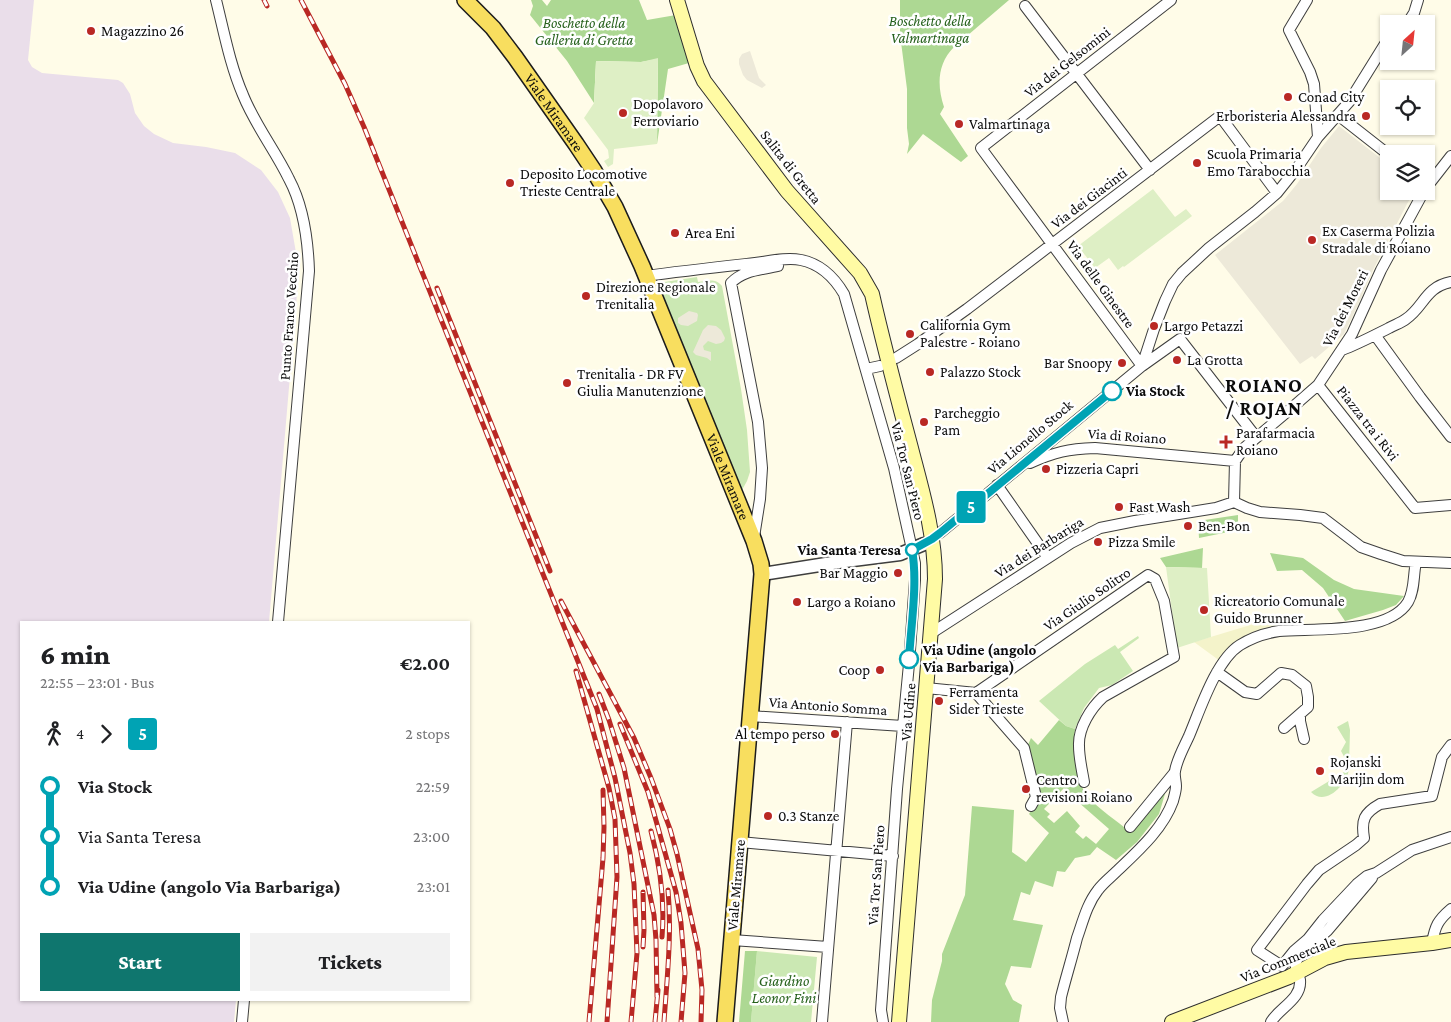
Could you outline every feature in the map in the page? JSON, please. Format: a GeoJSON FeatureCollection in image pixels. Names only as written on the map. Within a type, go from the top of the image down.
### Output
{"type":"FeatureCollection","features":[{"type":"Feature","properties":{"kind":"main road","name":"Viale Miramare"},"geometry":{"type":"LineString","coordinates":[[466,0],[515,57],[594,171],[615,208],[646,276],[754,541],[761,564],[762,574],[725,1022]]}},
{"type":"Feature","properties":{"kind":"main road","name":"Salita di Gretta"},"geometry":{"type":"LineString","coordinates":[[677,0],[697,66],[704,81],[787,191],[860,274],[872,294],[891,354]]}},
{"type":"Feature","properties":{"kind":"main road","name":"Via Udine"},"geometry":{"type":"LineString","coordinates":[[891,354],[934,542],[935,579],[898,1022]]}},
{"type":"Feature","properties":{"kind":"main road","name":"Via Commerciale"},"geometry":{"type":"LineString","coordinates":[[1172,1022],[1281,980],[1325,958],[1346,952],[1451,940]]}},
{"type":"Feature","properties":{"kind":"street","name":"Punto Franco Vecchio"},"geometry":{"type":"LineString","coordinates":[[216,0],[229,54],[243,95],[290,180],[305,226],[308,246],[309,271],[278,621]]}},
{"type":"Feature","properties":{"kind":"street","name":"Via dei Gelsomini"},"geometry":{"type":"LineString","coordinates":[[981,148],[1171,0]]}},
{"type":"Feature","properties":{"kind":"street"},"geometry":{"type":"LineString","coordinates":[[1307,0],[1289,30],[1314,84],[1318,137]]}},
{"type":"Feature","properties":{"kind":"street"},"geometry":{"type":"LineString","coordinates":[[1413,15],[1418,0]]}},
{"type":"Feature","properties":{"kind":"street"},"geometry":{"type":"LineString","coordinates":[[1025,6],[1150,170]]}},
{"type":"Feature","properties":{"kind":"street"},"geometry":{"type":"LineString","coordinates":[[1142,366],[1165,301],[1173,284],[1182,272],[1277,193],[1318,137],[1349,102],[1380,52]]}},
{"type":"Feature","properties":{"kind":"street"},"geometry":{"type":"LineString","coordinates":[[1338,115],[1380,147]]}},
{"type":"Feature","properties":{"kind":"street","name":"Via dei Giacinti"},"geometry":{"type":"LineString","coordinates":[[891,354],[918,344],[967,310],[994,287],[1220,116],[1277,193]]}},
{"type":"Feature","properties":{"kind":"street","name":"Via delle Ginestre"},"geometry":{"type":"LineString","coordinates":[[981,148],[1142,366]]}},
{"type":"Feature","properties":{"kind":"street","name":"Via dei Moreri"},"geometry":{"type":"LineString","coordinates":[[1435,176],[1451,156]]}},
{"type":"Feature","properties":{"kind":"street","name":"Via dei Moreri"},"geometry":{"type":"LineString","coordinates":[[1318,385],[1352,334],[1381,270],[1419,200]]}},
{"type":"Feature","properties":{"kind":"street","name":"Via Tor San Piero"},"geometry":{"type":"LineString","coordinates":[[646,276],[792,259],[810,262],[827,272],[839,284],[844,294],[894,468],[915,563],[904,726],[897,789],[882,1010],[883,1022]]}},
{"type":"Feature","properties":{"kind":"street","name":"Viale Miramare"},"geometry":{"type":"LineString","coordinates":[[754,541],[762,468],[758,422],[731,283],[746,273],[777,266],[785,260]]}},
{"type":"Feature","properties":{"kind":"street"},"geometry":{"type":"LineString","coordinates":[[1342,350],[1407,319],[1428,295],[1438,287],[1451,282]]}},
{"type":"Feature","properties":{"kind":"street"},"geometry":{"type":"LineString","coordinates":[[1375,335],[1451,437]]}},
{"type":"Feature","properties":{"kind":"street","name":"Via Lionello Stock"},"geometry":{"type":"LineString","coordinates":[[940,533],[1142,366],[1180,339],[1256,437]]}},
{"type":"Feature","properties":{"kind":"street"},"geometry":{"type":"LineString","coordinates":[[866,369],[880,366]]}},
{"type":"Feature","properties":{"kind":"street","name":"Piazza tra i Rivi"},"geometry":{"type":"LineString","coordinates":[[1235,461],[1244,448],[1256,437],[1318,385],[1415,508],[1451,505]]}},
{"type":"Feature","properties":{"kind":"street","name":"Via di Roiano"},"geometry":{"type":"LineString","coordinates":[[1020,467],[1059,451],[1073,448],[1095,448],[1235,461]]}},
{"type":"Feature","properties":{"kind":"street"},"geometry":{"type":"LineString","coordinates":[[1235,461],[1234,502],[1260,512],[1322,518],[1361,547],[1403,561],[1451,563]]}},
{"type":"Feature","properties":{"kind":"street"},"geometry":{"type":"LineString","coordinates":[[997,485],[1048,558]]}},
{"type":"Feature","properties":{"kind":"street","name":"Via dei Barbariga"},"geometry":{"type":"LineString","coordinates":[[930,634],[1071,543],[1100,528],[1216,508],[1234,502]]}},
{"type":"Feature","properties":{"kind":"street"},"geometry":{"type":"LineString","coordinates":[[762,574],[900,554],[924,544]]}},
{"type":"Feature","properties":{"kind":"street"},"geometry":{"type":"LineString","coordinates":[[1130,827],[1175,772],[1217,672],[1227,657],[1239,645],[1255,637],[1278,632],[1362,626],[1381,621],[1396,614],[1407,603],[1412,593],[1416,562]]}},
{"type":"Feature","properties":{"kind":"street","name":"Via Giulio Solitro"},"geometry":{"type":"LineString","coordinates":[[976,694],[1148,575],[1155,579],[1164,601],[1174,657],[1096,703],[1084,722],[1078,744],[1084,782]]}},
{"type":"Feature","properties":{"kind":"street"},"geometry":{"type":"LineString","coordinates":[[1217,672],[1245,692],[1256,694],[1281,673],[1292,675],[1306,686],[1308,707],[1284,728]]}},
{"type":"Feature","properties":{"kind":"street"},"geometry":{"type":"LineString","coordinates":[[926,688],[976,694],[1024,748],[1036,797],[1031,806]]}},
{"type":"Feature","properties":{"kind":"street"},"geometry":{"type":"LineString","coordinates":[[1300,714],[1304,739]]}},
{"type":"Feature","properties":{"kind":"street","name":"Via Antonio Somma"},"geometry":{"type":"LineString","coordinates":[[750,716],[904,726]]}},
{"type":"Feature","properties":{"kind":"street"},"geometry":{"type":"LineString","coordinates":[[822,1022],[847,722]]}},
{"type":"Feature","properties":{"kind":"street"},"geometry":{"type":"LineString","coordinates":[[1282,966],[1257,950],[1307,884],[1319,870],[1364,838],[1362,827],[1364,818],[1373,808],[1380,804],[1432,796],[1442,757],[1451,745]]}},
{"type":"Feature","properties":{"kind":"street"},"geometry":{"type":"LineString","coordinates":[[1063,1022],[1060,1008],[1061,997],[1088,905],[1098,889],[1138,851],[1165,818],[1173,801],[1176,787],[1175,772]]}},
{"type":"Feature","properties":{"kind":"street"},"geometry":{"type":"LineString","coordinates":[[1281,980],[1282,966],[1357,884],[1367,876],[1376,873],[1412,850],[1451,836]]}},
{"type":"Feature","properties":{"kind":"street"},"geometry":{"type":"LineString","coordinates":[[740,842],[893,856]]}},
{"type":"Feature","properties":{"kind":"street"},"geometry":{"type":"LineString","coordinates":[[1270,1022],[1295,997],[1300,987],[1300,979],[1295,964],[1299,955],[1327,930],[1376,873]]}},
{"type":"Feature","properties":{"kind":"street"},"geometry":{"type":"LineString","coordinates":[[1432,943],[1434,930],[1442,917],[1451,909]]}},
{"type":"Feature","properties":{"kind":"street"},"geometry":{"type":"LineString","coordinates":[[732,940],[828,947]]}},
{"type":"Feature","properties":{"kind":"street"},"geometry":{"type":"LineString","coordinates":[[242,1022],[244,1001]]}},
{"type":"Feature","properties":{"kind":"shaded area"},"geometry":{"type":"Polygon","coordinates":[[[0,0],[34,0],[28,60],[32,67],[42,73],[118,80],[123,83],[130,94],[135,113],[144,126],[154,134],[173,143],[235,153],[261,170],[278,192],[290,218],[299,270],[269,621],[20,621],[20,1001],[236,1001],[234,1022],[0,1022],[0,0]]]}},
{"type":"Feature","properties":{"kind":"shaded area"},"geometry":{"type":"Polygon","coordinates":[[[750,51],[759,78],[766,85],[762,88],[747,80],[739,64],[742,54],[750,51]]]}},
{"type":"Feature","properties":{"kind":"shaded area","name":"Ex Caserma Polizia Stradale di Roiano"},"geometry":{"type":"Polygon","coordinates":[[[1339,126],[1380,158],[1380,200],[1409,200],[1373,270],[1344,334],[1315,359],[1312,356],[1300,364],[1215,255],[1283,201],[1339,126]]]}},
{"type":"Feature","properties":{"kind":"shaded area"},"geometry":{"type":"Polygon","coordinates":[[[689,311],[697,313],[697,321],[688,326],[678,323],[678,318],[689,311]]]}},
{"type":"Feature","properties":{"kind":"shaded area"},"geometry":{"type":"Polygon","coordinates":[[[708,325],[716,326],[721,330],[725,338],[721,343],[716,344],[708,341],[703,346],[704,350],[711,352],[711,361],[693,352],[703,330],[708,325]]]}},
{"type":"Feature","properties":{"kind":"green space","name":"Boschetto della Galleria di Gretta"},"geometry":{"type":"Polygon","coordinates":[[[531,0],[542,0],[547,6],[551,0],[639,0],[647,20],[676,15],[689,63],[668,69],[657,144],[658,59],[641,62],[596,61],[594,103],[567,61],[530,15],[533,6],[531,0]]]}},
{"type":"Feature","properties":{"kind":"green space","name":"Boschetto della Valmartinaga"},"geometry":{"type":"Polygon","coordinates":[[[900,0],[1009,0],[954,47],[944,61],[940,76],[940,91],[944,107],[940,114],[968,156],[961,162],[923,134],[907,154],[909,144],[907,89],[900,34],[900,0]]]}},
{"type":"Feature","properties":{"kind":"green space","name":"Dopolavoro Ferroviario"},"geometry":{"type":"Polygon","coordinates":[[[658,58],[657,144],[614,149],[613,164],[608,167],[604,161],[609,158],[608,150],[584,118],[594,103],[596,61],[641,62],[658,58]]]}},
{"type":"Feature","properties":{"kind":"green space"},"geometry":{"type":"Polygon","coordinates":[[[1153,189],[1175,217],[1186,209],[1192,216],[1124,267],[1118,270],[1109,258],[1095,268],[1078,246],[1153,189]]]}},
{"type":"Feature","properties":{"kind":"green space"},"geometry":{"type":"Polygon","coordinates":[[[697,277],[698,282],[714,281],[722,286],[747,430],[750,472],[742,490],[658,283],[697,277]]]}},
{"type":"Feature","properties":{"kind":"green space"},"geometry":{"type":"Polygon","coordinates":[[[1238,515],[1238,530],[1199,538],[1198,521],[1238,515]]]}},
{"type":"Feature","properties":{"kind":"green space"},"geometry":{"type":"Polygon","coordinates":[[[1203,548],[1202,568],[1166,567],[1160,558],[1203,548]]]}},
{"type":"Feature","properties":{"kind":"green space"},"geometry":{"type":"Polygon","coordinates":[[[1270,553],[1303,558],[1334,580],[1354,589],[1404,596],[1396,605],[1345,621],[1323,588],[1302,570],[1277,571],[1270,553]]]}},
{"type":"Feature","properties":{"kind":"green space"},"geometry":{"type":"Polygon","coordinates":[[[1166,567],[1207,568],[1211,637],[1177,648],[1166,567]]]}},
{"type":"Feature","properties":{"kind":"green space"},"geometry":{"type":"Polygon","coordinates":[[[1284,615],[1286,624],[1258,633],[1220,661],[1194,642],[1284,615]]]}},
{"type":"Feature","properties":{"kind":"green space"},"geometry":{"type":"Polygon","coordinates":[[[1138,636],[1139,638],[1120,652],[1133,671],[1112,685],[1099,688],[1084,708],[1075,729],[1066,726],[1039,701],[1085,664],[1115,645],[1118,649],[1138,636]]]}},
{"type":"Feature","properties":{"kind":"green space"},"geometry":{"type":"Polygon","coordinates":[[[1059,720],[1066,726],[1075,729],[1074,746],[1078,774],[1088,797],[1130,832],[1167,787],[1159,814],[1137,842],[1116,860],[1097,847],[1090,855],[1075,858],[1065,872],[1057,871],[1053,887],[1035,881],[1030,895],[1021,892],[1013,920],[1043,925],[1031,968],[1011,966],[1005,984],[1013,1000],[1022,1005],[1019,1022],[931,1022],[932,1000],[942,954],[965,895],[972,806],[1014,810],[1012,852],[1026,862],[1049,833],[1029,814],[1039,798],[1027,747],[1031,738],[1038,745],[1059,720]],[[1064,788],[1044,809],[1050,814],[1047,817],[1054,823],[1067,811],[1080,826],[1075,832],[1083,839],[1086,836],[1096,844],[1109,829],[1064,788]]]}},
{"type":"Feature","properties":{"kind":"green space"},"geometry":{"type":"Polygon","coordinates":[[[1348,721],[1350,730],[1349,766],[1341,751],[1346,742],[1337,727],[1348,721]]]}},
{"type":"Feature","properties":{"kind":"green space"},"geometry":{"type":"Polygon","coordinates":[[[1349,769],[1340,787],[1329,796],[1317,796],[1311,792],[1349,769]]]}},
{"type":"Feature","properties":{"kind":"green space"},"geometry":{"type":"Polygon","coordinates":[[[745,951],[757,951],[751,1022],[739,1022],[745,951]]]}},
{"type":"Feature","properties":{"kind":"green space","name":"Giardino Leonor Fini"},"geometry":{"type":"Polygon","coordinates":[[[757,951],[817,957],[811,1022],[751,1022],[757,951]]]}},
{"type":"Feature","properties":{"kind":"railway"},"geometry":{"type":"LineString","coordinates":[[264,0],[267,6]]}},
{"type":"Feature","properties":{"kind":"railway"},"geometry":{"type":"LineString","coordinates":[[301,0],[345,84],[364,127],[597,709],[615,778],[630,853],[634,884],[637,953],[631,1022]]}},
{"type":"Feature","properties":{"kind":"railway"},"geometry":{"type":"LineString","coordinates":[[437,288],[550,571]]}},
{"type":"Feature","properties":{"kind":"railway"},"geometry":{"type":"LineString","coordinates":[[561,601],[634,738],[670,829],[698,949],[702,990],[701,1022]]}},
{"type":"Feature","properties":{"kind":"railway"},"geometry":{"type":"LineString","coordinates":[[576,671],[609,788],[615,819],[617,877],[607,1022]]}},
{"type":"Feature","properties":{"kind":"railway"},"geometry":{"type":"LineString","coordinates":[[599,694],[624,768],[654,915],[657,997]]}},
{"type":"Feature","properties":{"kind":"railway"},"geometry":{"type":"LineString","coordinates":[[620,724],[648,792],[676,892],[681,923],[685,973],[681,1022]]}},
{"type":"Feature","properties":{"kind":"railway"},"geometry":{"type":"LineString","coordinates":[[589,1022],[603,858],[603,790]]}},
{"type":"Feature","properties":{"kind":"railway"},"geometry":{"type":"LineString","coordinates":[[651,831],[661,884],[663,910],[662,937]]}},
{"type":"Feature","properties":{"kind":"railway"},"geometry":{"type":"LineString","coordinates":[[664,1022],[669,940],[668,890]]}},
{"type":"Feature","properties":{"kind":"railway"},"geometry":{"type":"LineString","coordinates":[[643,892],[643,947]]}},
{"type":"Feature","properties":{"kind":"railway"},"geometry":{"type":"LineString","coordinates":[[655,1022],[658,990]]}},
{"type":"Feature","properties":{"kind":"bus line","name":"5"},"geometry":{"type":"LineString","coordinates":[[909,659],[915,580],[915,563],[912,550],[940,533],[1112,391]]}},
{"type":"Feature","properties":{"kind":"place","name":"Magazzino 26"},"geometry":{"type":"Point","coordinates":[91,31]}},
{"type":"Feature","properties":{"kind":"place","name":"Conad City"},"geometry":{"type":"Point","coordinates":[1288,97]}},
{"type":"Feature","properties":{"kind":"place","name":"Dopolavoro Ferroviario"},"geometry":{"type":"Point","coordinates":[623,113]}},
{"type":"Feature","properties":{"kind":"place","name":"Erboristeria Alessandra"},"geometry":{"type":"Point","coordinates":[1366,116]}},
{"type":"Feature","properties":{"kind":"place","name":"Valmartinaga"},"geometry":{"type":"Point","coordinates":[959,124]}},
{"type":"Feature","properties":{"kind":"place","name":"Scuola Primaria Emo Tarabocchia"},"geometry":{"type":"Point","coordinates":[1197,163]}},
{"type":"Feature","properties":{"kind":"place","name":"Deposito Locomotive Trieste Centrale"},"geometry":{"type":"Point","coordinates":[510,183]}},
{"type":"Feature","properties":{"kind":"place","name":"Area Eni"},"geometry":{"type":"Point","coordinates":[675,233]}},
{"type":"Feature","properties":{"kind":"place","name":"Ex Caserma Polizia Stradale di Roiano"},"geometry":{"type":"Point","coordinates":[1312,240]}},
{"type":"Feature","properties":{"kind":"place","name":"Direzione Regionale Trenitalia"},"geometry":{"type":"Point","coordinates":[586,296]}},
{"type":"Feature","properties":{"kind":"place","name":"Largo Petazzi"},"geometry":{"type":"Point","coordinates":[1154,326]}},
{"type":"Feature","properties":{"kind":"place","name":"California Gym Palestre - Roiano"},"geometry":{"type":"Point","coordinates":[910,334]}},
{"type":"Feature","properties":{"kind":"place","name":"La Grotta"},"geometry":{"type":"Point","coordinates":[1177,360]}},
{"type":"Feature","properties":{"kind":"place","name":"Bar Snoopy"},"geometry":{"type":"Point","coordinates":[1122,363]}},
{"type":"Feature","properties":{"kind":"place","name":"Palazzo Stock"},"geometry":{"type":"Point","coordinates":[930,372]}},
{"type":"Feature","properties":{"kind":"place","name":"Trenitalia - DR FV Giulia Manutenzione"},"geometry":{"type":"Point","coordinates":[567,383]}},
{"type":"Feature","properties":{"kind":"place","name":"Via Stock"},"geometry":{"type":"Point","coordinates":[1112,391]}},
{"type":"Feature","properties":{"kind":"place","name":"Parcheggio Pam"},"geometry":{"type":"Point","coordinates":[924,422]}},
{"type":"Feature","properties":{"kind":"place","name":"Parafarmacia Roiano"},"geometry":{"type":"Point","coordinates":[1226,442]}},
{"type":"Feature","properties":{"kind":"place","name":"Pizzeria Capri"},"geometry":{"type":"Point","coordinates":[1046,469]}},
{"type":"Feature","properties":{"kind":"place","name":"Fast Wash"},"geometry":{"type":"Point","coordinates":[1119,507]}},
{"type":"Feature","properties":{"kind":"place","name":"Ben-Bon"},"geometry":{"type":"Point","coordinates":[1188,526]}},
{"type":"Feature","properties":{"kind":"place","name":"Pizza Smile"},"geometry":{"type":"Point","coordinates":[1098,542]}},
{"type":"Feature","properties":{"kind":"place","name":"Via Santa Teresa"},"geometry":{"type":"Point","coordinates":[912,550]}},
{"type":"Feature","properties":{"kind":"place","name":"Bar Maggio"},"geometry":{"type":"Point","coordinates":[898,573]}},
{"type":"Feature","properties":{"kind":"place","name":"Largo a Roiano"},"geometry":{"type":"Point","coordinates":[797,602]}},
{"type":"Feature","properties":{"kind":"place","name":"Ricreatorio Comunale Guido Brunner"},"geometry":{"type":"Point","coordinates":[1204,610]}},
{"type":"Feature","properties":{"kind":"place","name":"Via Udine (angolo Via Barbariga)"},"geometry":{"type":"Point","coordinates":[909,659]}},
{"type":"Feature","properties":{"kind":"place","name":"Coop"},"geometry":{"type":"Point","coordinates":[880,670]}},
{"type":"Feature","properties":{"kind":"place","name":"Ferramenta Sider Trieste"},"geometry":{"type":"Point","coordinates":[939,701]}},
{"type":"Feature","properties":{"kind":"place","name":"Al tempo perso"},"geometry":{"type":"Point","coordinates":[835,734]}},
{"type":"Feature","properties":{"kind":"place","name":"Rojanski Marijin dom"},"geometry":{"type":"Point","coordinates":[1320,771]}},
{"type":"Feature","properties":{"kind":"place","name":"Centro revisioni Roiano"},"geometry":{"type":"Point","coordinates":[1026,789]}},
{"type":"Feature","properties":{"kind":"place","name":"0.3 Stanze"},"geometry":{"type":"Point","coordinates":[768,816]}},
{"type":"Feature","properties":{"kind":"district","name":"ROIANO / ROJAN"},"geometry":{"type":"Point","coordinates":[1264,396]}}]}
